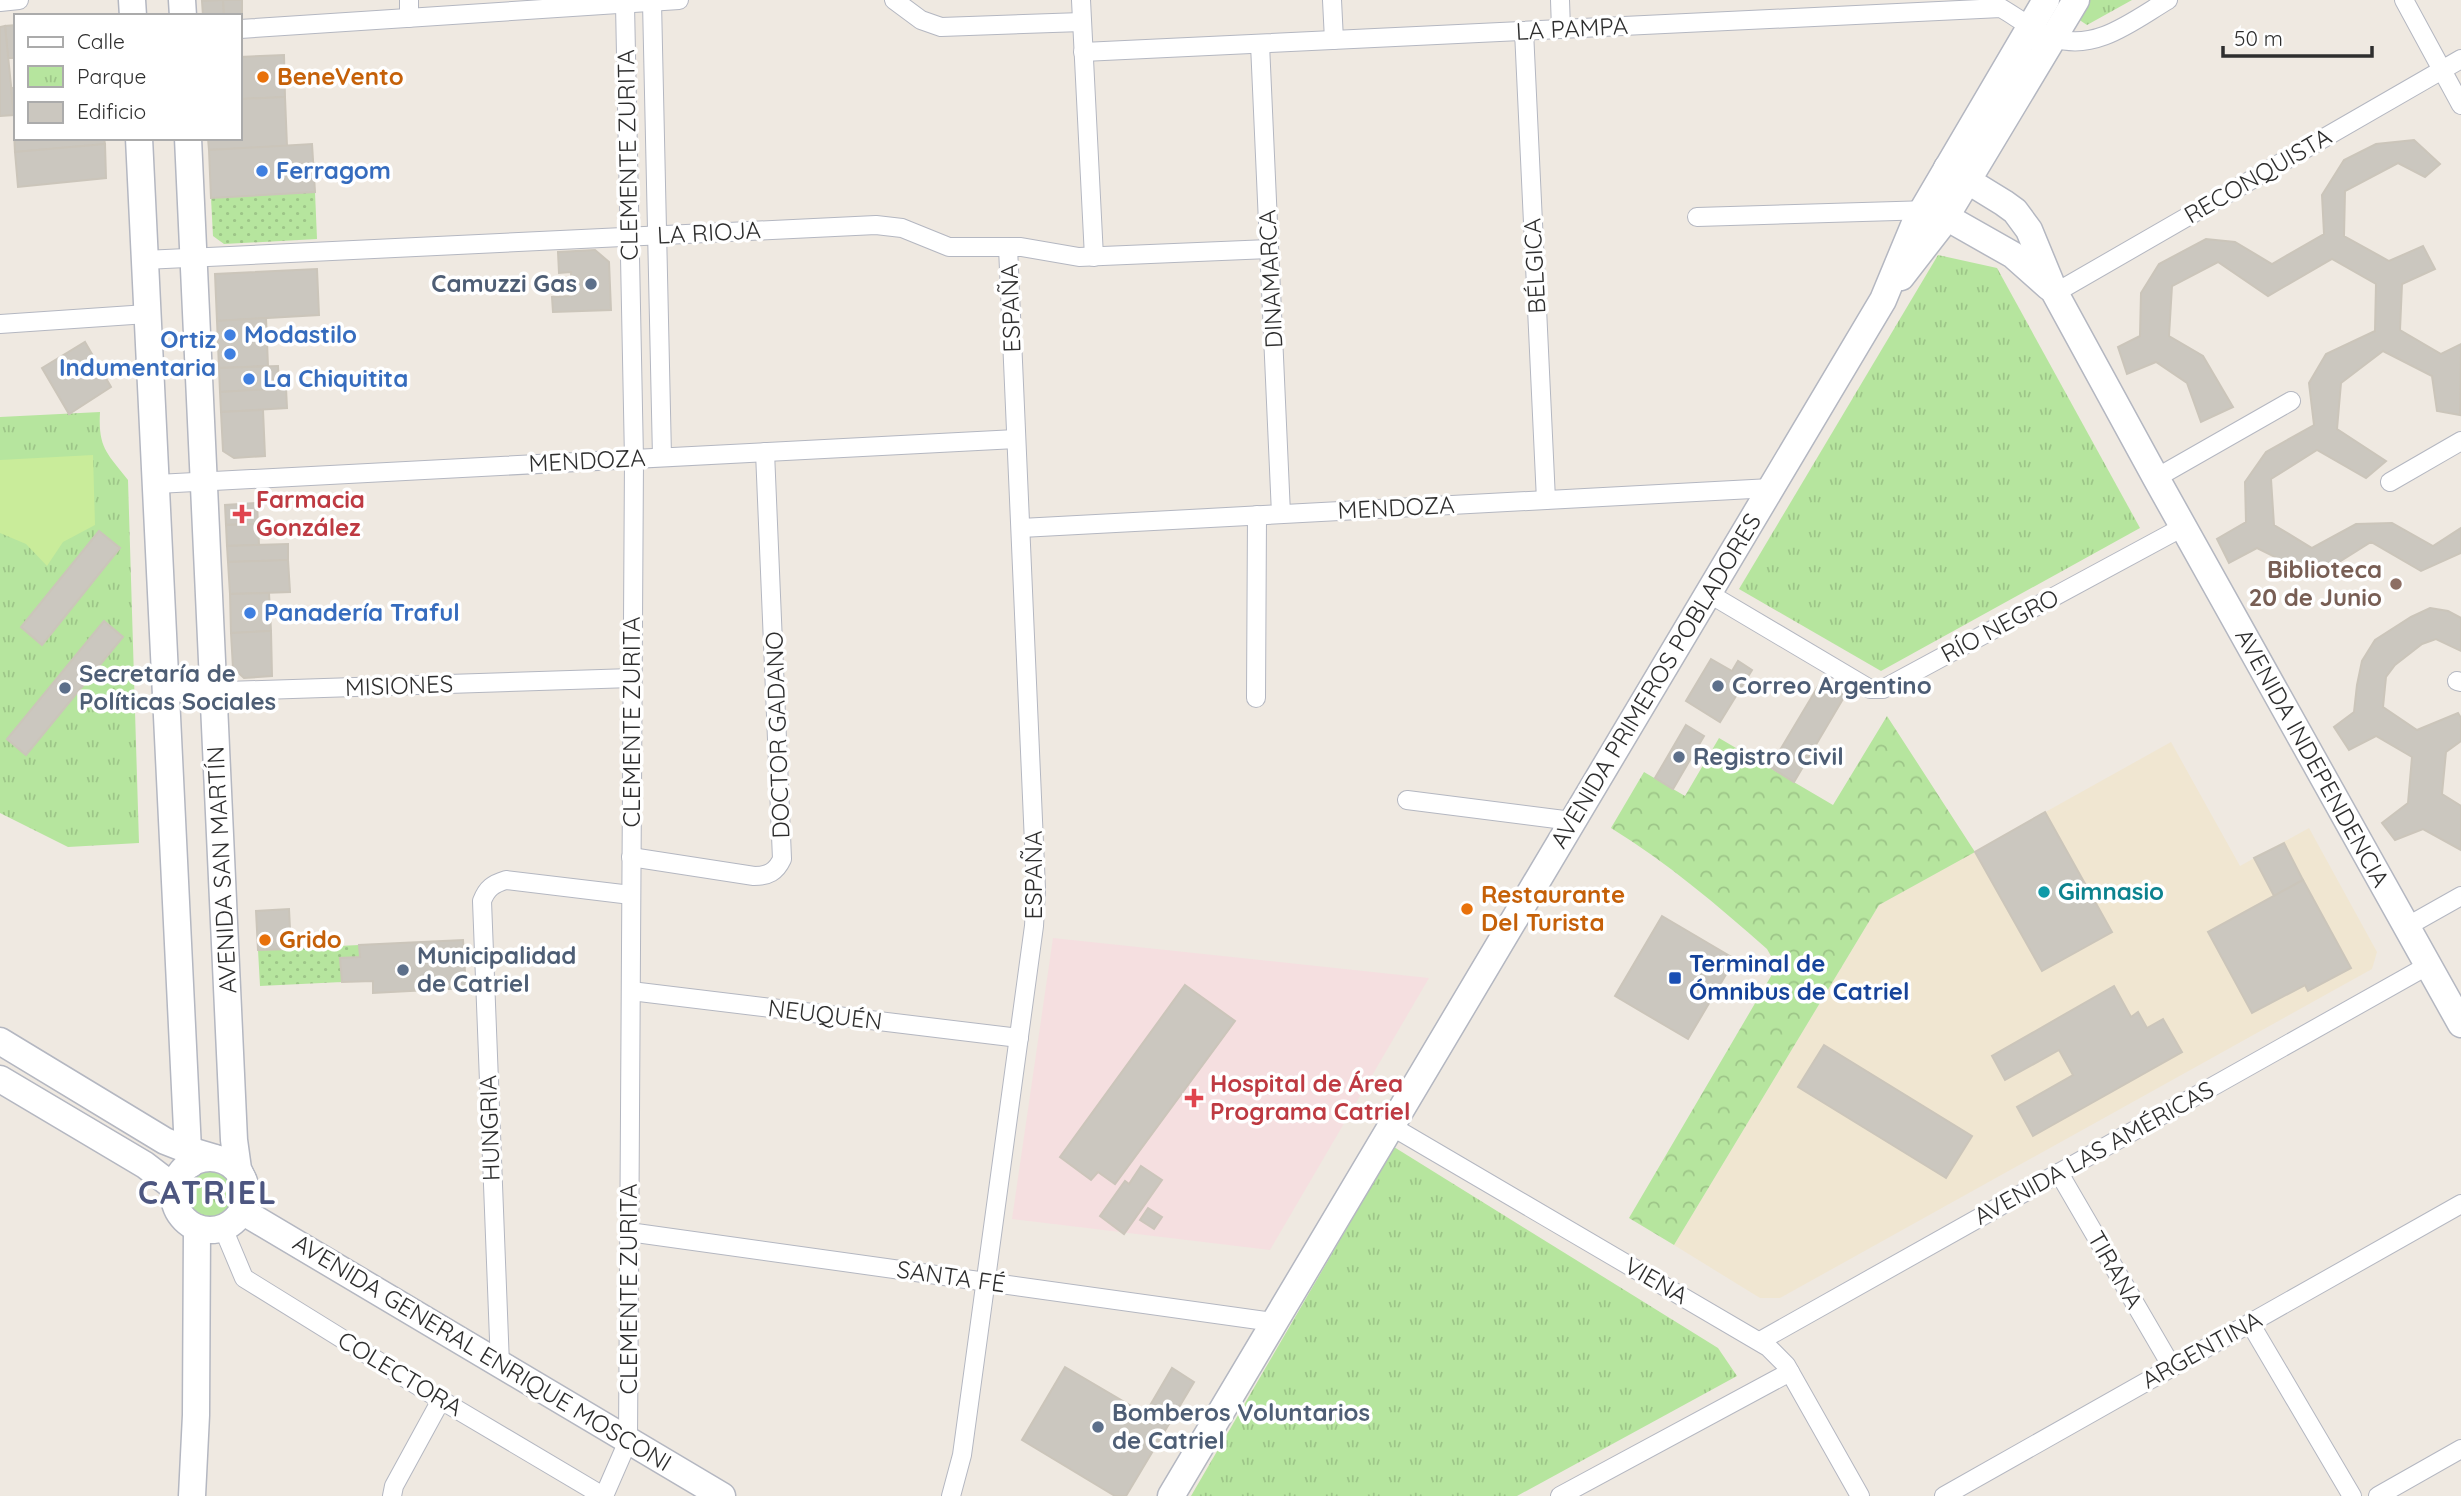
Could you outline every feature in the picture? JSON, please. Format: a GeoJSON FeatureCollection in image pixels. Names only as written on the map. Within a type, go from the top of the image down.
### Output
{"type":"FeatureCollection","features":[{"type":"Feature","properties":{"kind":"street"},"geometry":{"type":"LineString","coordinates":[[0,2],[19,0]]}},
{"type":"Feature","properties":{"kind":"street"},"geometry":{"type":"LineString","coordinates":[[242,29],[409,9],[625,4],[679,0]]}},
{"type":"Feature","properties":{"kind":"street"},"geometry":{"type":"LineString","coordinates":[[894,0],[921,20],[941,27],[1082,22]]}},
{"type":"Feature","properties":{"kind":"street"},"geometry":{"type":"LineString","coordinates":[[1081,0],[1094,257]]}},
{"type":"Feature","properties":{"kind":"street"},"geometry":{"type":"LineString","coordinates":[[1332,0],[1334,40]]}},
{"type":"Feature","properties":{"kind":"street"},"geometry":{"type":"LineString","coordinates":[[1560,0],[1561,29]]}},
{"type":"Feature","properties":{"kind":"street","name":"AVENIDA PRIMEROS POBLADORES"},"geometry":{"type":"LineString","coordinates":[[2042,32],[2046,0]]}},
{"type":"Feature","properties":{"kind":"street","name":"AVENIDA PRIMEROS POBLADORES"},"geometry":{"type":"LineString","coordinates":[[1171,1496],[1883,300],[1909,235],[1957,174],[2042,32],[2076,0]]}},
{"type":"Feature","properties":{"kind":"street"},"geometry":{"type":"LineString","coordinates":[[2042,32],[2083,42],[2105,37],[2168,0]]}},
{"type":"Feature","properties":{"kind":"street"},"geometry":{"type":"LineString","coordinates":[[2404,0],[2461,105]]}},
{"type":"Feature","properties":{"kind":"street","name":"CLEMENTE ZURITA"},"geometry":{"type":"LineString","coordinates":[[652,2],[662,457]]}},
{"type":"Feature","properties":{"kind":"street","name":"CLEMENTE ZURITA"},"geometry":{"type":"LineString","coordinates":[[625,4],[634,459],[628,1440]]}},
{"type":"Feature","properties":{"kind":"street","name":"LA PAMPA"},"geometry":{"type":"LineString","coordinates":[[1083,52],[2001,4],[2042,32]]}},
{"type":"Feature","properties":{"kind":"street","name":"BÉLGICA"},"geometry":{"type":"LineString","coordinates":[[1524,31],[1546,500]]}},
{"type":"Feature","properties":{"kind":"street","name":"DINAMARCA"},"geometry":{"type":"LineString","coordinates":[[1260,44],[1281,514]]}},
{"type":"Feature","properties":{"kind":"street","name":"RECONQUISTA"},"geometry":{"type":"LineString","coordinates":[[2055,293],[2461,59]]}},
{"type":"Feature","properties":{"kind":"street","name":"AVENIDA SAN MARTÍN"},"geometry":{"type":"LineString","coordinates":[[139,140],[166,693],[198,1157]]}},
{"type":"Feature","properties":{"kind":"street","name":"AVENIDA SAN MARTÍN"},"geometry":{"type":"LineString","coordinates":[[188,140],[234,1140],[238,1169],[246,1190],[221,1222],[196,1415],[192,1496]]}},
{"type":"Feature","properties":{"kind":"street","name":"AVENIDA INDEPENDENCIA"},"geometry":{"type":"LineString","coordinates":[[1957,174],[2004,203],[2023,220],[2035,242],[2055,293],[2461,1024]]}},
{"type":"Feature","properties":{"kind":"street"},"geometry":{"type":"LineString","coordinates":[[1697,217],[1933,206]]}},
{"type":"Feature","properties":{"kind":"street","name":"AVENIDA INDEPENDENCIA"},"geometry":{"type":"LineString","coordinates":[[1933,206],[2013,255],[2055,293]]}},
{"type":"Feature","properties":{"kind":"street","name":"LA RIOJA"},"geometry":{"type":"LineString","coordinates":[[144,260],[889,225],[949,247],[1032,248],[1064,256],[1269,249]]}},
{"type":"Feature","properties":{"kind":"street","name":"ESPAÑA"},"geometry":{"type":"LineString","coordinates":[[951,1496],[962,1455],[1037,889],[1008,247]]}},
{"type":"Feature","properties":{"kind":"street"},"geometry":{"type":"LineString","coordinates":[[0,324],[147,314]]}},
{"type":"Feature","properties":{"kind":"street"},"geometry":{"type":"LineString","coordinates":[[2156,478],[2291,401]]}},
{"type":"Feature","properties":{"kind":"street","name":"MENDOZA"},"geometry":{"type":"LineString","coordinates":[[157,484],[1016,439]]}},
{"type":"Feature","properties":{"kind":"street"},"geometry":{"type":"LineString","coordinates":[[2390,482],[2461,441]]}},
{"type":"Feature","properties":{"kind":"street","name":"DOCTOR GADANO"},"geometry":{"type":"LineString","coordinates":[[632,857],[754,876],[771,873],[782,859],[765,452]]}},
{"type":"Feature","properties":{"kind":"street","name":"MENDOZA"},"geometry":{"type":"LineString","coordinates":[[1021,528],[1771,488]]}},
{"type":"Feature","properties":{"kind":"street"},"geometry":{"type":"LineString","coordinates":[[1256,698],[1257,515]]}},
{"type":"Feature","properties":{"kind":"street","name":"RÍO NEGRO"},"geometry":{"type":"LineString","coordinates":[[1708,593],[1870,689],[1883,689],[2183,527]]}},
{"type":"Feature","properties":{"kind":"street","name":"MISIONES"},"geometry":{"type":"LineString","coordinates":[[166,693],[632,678]]}},
{"type":"Feature","properties":{"kind":"street"},"geometry":{"type":"LineString","coordinates":[[1407,800],[1572,821]]}},
{"type":"Feature","properties":{"kind":"street","name":"HUNGRIA"},"geometry":{"type":"LineString","coordinates":[[500,1366],[481,912],[486,891],[506,880],[631,895]]}},
{"type":"Feature","properties":{"kind":"street"},"geometry":{"type":"LineString","coordinates":[[2406,927],[2461,897]]}},
{"type":"Feature","properties":{"kind":"street","name":"AVENIDA LAS AMÉRICAS"},"geometry":{"type":"LineString","coordinates":[[1760,1341],[2427,966]]}},
{"type":"Feature","properties":{"kind":"street","name":"NEUQUÉN"},"geometry":{"type":"LineString","coordinates":[[631,992],[1019,1038]]}},
{"type":"Feature","properties":{"kind":"street"},"geometry":{"type":"LineString","coordinates":[[0,1041],[159,1137],[198,1157],[227,1162],[237,1170],[243,1180]]}},
{"type":"Feature","properties":{"kind":"street"},"geometry":{"type":"LineString","coordinates":[[0,1079],[145,1165],[175,1188]]}},
{"type":"Feature","properties":{"kind":"street","name":"VIENA"},"geometry":{"type":"LineString","coordinates":[[1391,1126],[1760,1341],[1775,1353],[1790,1372],[1860,1496]]}},
{"type":"Feature","properties":{"kind":"street"},"geometry":{"type":"LineString","coordinates":[[198,1157],[178,1177],[175,1188],[176,1205],[181,1215],[221,1222]]}},
{"type":"Feature","properties":{"kind":"street","name":"TIRANA"},"geometry":{"type":"LineString","coordinates":[[2059,1173],[2172,1367]]}},
{"type":"Feature","properties":{"kind":"street","name":"ARGENTINA"},"geometry":{"type":"LineString","coordinates":[[1944,1496],[2461,1204]]}},
{"type":"Feature","properties":{"kind":"street","name":"AVENIDA GENERAL ENRIQUE MOSCONI"},"geometry":{"type":"LineString","coordinates":[[221,1222],[500,1366],[722,1496]]}},
{"type":"Feature","properties":{"kind":"street","name":"COLECTORA"},"geometry":{"type":"LineString","coordinates":[[221,1222],[244,1278],[441,1400],[604,1496]]}},
{"type":"Feature","properties":{"kind":"street","name":"SANTA FÉ"},"geometry":{"type":"LineString","coordinates":[[629,1232],[1273,1322]]}},
{"type":"Feature","properties":{"kind":"street"},"geometry":{"type":"LineString","coordinates":[[2250,1323],[2352,1496]]}},
{"type":"Feature","properties":{"kind":"street"},"geometry":{"type":"LineString","coordinates":[[1560,1496],[1790,1372]]}},
{"type":"Feature","properties":{"kind":"street"},"geometry":{"type":"LineString","coordinates":[[392,1496],[394,1486],[441,1400]]}},
{"type":"Feature","properties":{"kind":"street"},"geometry":{"type":"LineString","coordinates":[[604,1496],[628,1440]]}},
{"type":"Feature","properties":{"kind":"street"},"geometry":{"type":"LineString","coordinates":[[2378,1496],[2461,1449]]}},
{"type":"Feature","properties":{"kind":"shaded area"},"geometry":{"type":"Polygon","coordinates":[[[2171,742],[2240,866],[2309,828],[2377,952],[2372,969],[1780,1298],[1760,1298],[1674,1245],[1879,905],[2171,742]]]}},
{"type":"Feature","properties":{"kind":"shaded area","name":"Hospital de Área Programa Catriel"},"geometry":{"type":"Polygon","coordinates":[[[1053,938],[1429,978],[1270,1250],[1012,1219],[1053,938]]]}},
{"type":"Feature","properties":{"kind":"green space"},"geometry":{"type":"Polygon","coordinates":[[[2085,0],[2132,0],[2087,25],[2075,17],[2085,0]]]}},
{"type":"Feature","properties":{"kind":"green space"},"geometry":{"type":"Polygon","coordinates":[[[315,192],[317,239],[224,244],[213,236],[211,198],[315,192]]]}},
{"type":"Feature","properties":{"kind":"green space"},"geometry":{"type":"Polygon","coordinates":[[[1938,255],[1997,268],[2140,528],[1881,671],[1739,589],[1938,255]]]}},
{"type":"Feature","properties":{"kind":"green space"},"geometry":{"type":"Polygon","coordinates":[[[100,412],[102,442],[128,480],[139,843],[68,847],[0,813],[0,417],[100,412]]]}},
{"type":"Feature","properties":{"kind":"green space"},"geometry":{"type":"Polygon","coordinates":[[[93,455],[95,525],[63,542],[47,566],[26,544],[0,533],[0,460],[93,455]]]}},
{"type":"Feature","properties":{"kind":"green space"},"geometry":{"type":"Polygon","coordinates":[[[1887,716],[1975,852],[1879,905],[1674,1245],[1629,1218],[1774,971],[1775,963],[1767,949],[1711,901],[1652,855],[1611,828],[1644,772],[1685,796],[1719,738],[1833,805],[1887,716]]]}},
{"type":"Feature","properties":{"kind":"green space"},"geometry":{"type":"Polygon","coordinates":[[[359,945],[360,957],[341,959],[342,982],[260,986],[258,950],[359,945]]]}},
{"type":"Feature","properties":{"kind":"green space"},"geometry":{"type":"Polygon","coordinates":[[[1394,1147],[1718,1348],[1737,1376],[1517,1496],[1191,1496],[1394,1147]]]}},
{"type":"Feature","properties":{"kind":"green space"},"geometry":{"type":"Polygon","coordinates":[[[210,1168],[228,1175],[235,1193],[228,1211],[210,1218],[192,1211],[185,1193],[192,1175],[210,1168]]]}},
{"type":"Feature","properties":{"kind":"building"},"geometry":{"type":"Polygon","coordinates":[[[223,0],[224,14],[203,14],[202,1],[223,0]]]}},
{"type":"Feature","properties":{"kind":"building"},"geometry":{"type":"Polygon","coordinates":[[[223,0],[242,0],[242,14],[224,14],[223,0]]]}},
{"type":"Feature","properties":{"kind":"building"},"geometry":{"type":"Polygon","coordinates":[[[14,25],[14,58],[8,58],[5,26],[14,25]]]}},
{"type":"Feature","properties":{"kind":"building"},"geometry":{"type":"Polygon","coordinates":[[[5,26],[14,115],[0,116],[0,27],[5,26]]]}},
{"type":"Feature","properties":{"kind":"building","name":"BeneVento"},"geometry":{"type":"Polygon","coordinates":[[[284,55],[285,97],[242,99],[242,57],[284,55]]]}},
{"type":"Feature","properties":{"kind":"building"},"geometry":{"type":"Polygon","coordinates":[[[11,88],[14,88],[14,115],[11,88]]]}},
{"type":"Feature","properties":{"kind":"building"},"geometry":{"type":"Polygon","coordinates":[[[285,97],[287,146],[209,150],[208,140],[242,140],[242,99],[285,97]]]}},
{"type":"Feature","properties":{"kind":"building"},"geometry":{"type":"Polygon","coordinates":[[[14,140],[104,140],[105,144],[15,152],[14,140]]]}},
{"type":"Feature","properties":{"kind":"building"},"geometry":{"type":"Polygon","coordinates":[[[2414,140],[2440,164],[2425,177],[2398,163],[2345,191],[2344,236],[2389,261],[2423,246],[2435,269],[2402,284],[2400,330],[2441,354],[2461,344],[2460,415],[2437,411],[2432,376],[2383,351],[2341,383],[2337,429],[2386,461],[2366,478],[2317,450],[2271,479],[2274,525],[2312,548],[2356,524],[2392,523],[2433,546],[2461,528],[2461,553],[2421,571],[2371,542],[2315,577],[2257,548],[2229,563],[2217,539],[2246,522],[2245,482],[2266,452],[2314,425],[2309,383],[2326,354],[2375,331],[2376,284],[2332,259],[2268,296],[2218,262],[2172,286],[2169,336],[2203,356],[2233,407],[2201,422],[2187,383],[2156,362],[2127,374],[2118,347],[2140,336],[2141,293],[2159,264],[2206,239],[2235,242],[2272,264],[2324,234],[2322,195],[2344,160],[2376,144],[2414,140]]]}},
{"type":"Feature","properties":{"kind":"building"},"geometry":{"type":"Polygon","coordinates":[[[105,144],[106,178],[18,187],[15,152],[105,144]]]}},
{"type":"Feature","properties":{"kind":"building","name":"Ferragom"},"geometry":{"type":"Polygon","coordinates":[[[312,144],[315,192],[211,198],[209,150],[312,144]]]}},
{"type":"Feature","properties":{"kind":"building","name":"Camuzzi Gas"},"geometry":{"type":"Polygon","coordinates":[[[595,250],[609,262],[611,310],[553,312],[552,297],[572,296],[571,272],[559,273],[558,252],[595,250]]]}},
{"type":"Feature","properties":{"kind":"building"},"geometry":{"type":"Polygon","coordinates":[[[317,269],[319,315],[217,321],[215,274],[317,269]]]}},
{"type":"Feature","properties":{"kind":"building"},"geometry":{"type":"Polygon","coordinates":[[[266,318],[268,366],[219,368],[217,321],[266,318]]]}},
{"type":"Feature","properties":{"kind":"building"},"geometry":{"type":"Polygon","coordinates":[[[85,342],[111,387],[69,414],[42,368],[85,342]]]}},
{"type":"Feature","properties":{"kind":"building","name":"La Chiquitita"},"geometry":{"type":"Polygon","coordinates":[[[278,366],[279,389],[220,392],[219,368],[278,366]]]}},
{"type":"Feature","properties":{"kind":"building"},"geometry":{"type":"Polygon","coordinates":[[[286,388],[287,408],[221,412],[220,392],[286,388]]]}},
{"type":"Feature","properties":{"kind":"building"},"geometry":{"type":"Polygon","coordinates":[[[263,410],[265,456],[234,458],[223,451],[221,412],[263,410]]]}},
{"type":"Feature","properties":{"kind":"building","name":"Farmacia González"},"geometry":{"type":"Polygon","coordinates":[[[257,503],[258,524],[226,525],[225,505],[257,503]]]}},
{"type":"Feature","properties":{"kind":"building"},"geometry":{"type":"Polygon","coordinates":[[[258,524],[259,545],[227,546],[226,525],[258,524]]]}},
{"type":"Feature","properties":{"kind":"building"},"geometry":{"type":"Polygon","coordinates":[[[99,531],[120,548],[42,645],[21,627],[99,531]]]}},
{"type":"Feature","properties":{"kind":"building"},"geometry":{"type":"Polygon","coordinates":[[[288,544],[288,560],[228,562],[227,546],[288,544]]]}},
{"type":"Feature","properties":{"kind":"building"},"geometry":{"type":"Polygon","coordinates":[[[288,560],[290,592],[230,594],[228,562],[288,560]]]}},
{"type":"Feature","properties":{"kind":"building","name":"Panadería Traful"},"geometry":{"type":"Polygon","coordinates":[[[269,593],[271,631],[231,633],[230,594],[269,593]]]}},
{"type":"Feature","properties":{"kind":"building"},"geometry":{"type":"Polygon","coordinates":[[[2430,608],[2448,611],[2461,618],[2461,651],[2436,639],[2422,644],[2395,665],[2386,677],[2383,707],[2417,730],[2458,713],[2461,718],[2461,741],[2446,752],[2442,794],[2461,806],[2461,850],[2423,829],[2395,840],[2382,823],[2408,803],[2412,757],[2376,736],[2349,750],[2334,727],[2354,712],[2362,661],[2375,640],[2430,608]]]}},
{"type":"Feature","properties":{"kind":"building","name":"Secretaría de Políticas Sociales"},"geometry":{"type":"Polygon","coordinates":[[[104,621],[123,637],[26,755],[7,739],[104,621]]]}},
{"type":"Feature","properties":{"kind":"building"},"geometry":{"type":"Polygon","coordinates":[[[271,631],[272,676],[244,678],[233,668],[231,633],[271,631]]]}},
{"type":"Feature","properties":{"kind":"building","name":"Correo Argentino"},"geometry":{"type":"Polygon","coordinates":[[[1711,659],[1732,671],[1738,661],[1752,670],[1720,722],[1686,701],[1711,659]]]}},
{"type":"Feature","properties":{"kind":"building"},"geometry":{"type":"Polygon","coordinates":[[[1823,678],[1847,692],[1794,782],[1770,767],[1823,678]]]}},
{"type":"Feature","properties":{"kind":"building","name":"Registro Civil"},"geometry":{"type":"Polygon","coordinates":[[[1686,725],[1704,736],[1673,789],[1655,778],[1686,725]]]}},
{"type":"Feature","properties":{"kind":"building","name":"Gimnasio"},"geometry":{"type":"Polygon","coordinates":[[[2045,812],[2112,932],[2042,971],[1975,852],[2045,812]]]}},
{"type":"Feature","properties":{"kind":"building"},"geometry":{"type":"Polygon","coordinates":[[[2284,843],[2303,880],[2274,896],[2254,858],[2284,843]]]}},
{"type":"Feature","properties":{"kind":"building"},"geometry":{"type":"Polygon","coordinates":[[[2303,880],[2351,968],[2308,991],[2305,985],[2252,1013],[2208,932],[2303,880]]]}},
{"type":"Feature","properties":{"kind":"building"},"geometry":{"type":"Polygon","coordinates":[[[289,909],[291,949],[258,950],[256,911],[289,909]]]}},
{"type":"Feature","properties":{"kind":"building","name":"Terminal de Ómnibus de Catriel"},"geometry":{"type":"Polygon","coordinates":[[[1662,916],[1735,959],[1688,1039],[1615,996],[1662,916]]]}},
{"type":"Feature","properties":{"kind":"building","name":"Municipalidad de Catriel"},"geometry":{"type":"Polygon","coordinates":[[[463,940],[466,988],[373,993],[373,981],[342,982],[340,958],[360,957],[359,945],[463,940]]]}},
{"type":"Feature","properties":{"kind":"building"},"geometry":{"type":"Polygon","coordinates":[[[1185,985],[1235,1021],[1115,1184],[1098,1172],[1091,1180],[1060,1157],[1185,985]]]}},
{"type":"Feature","properties":{"kind":"building"},"geometry":{"type":"Polygon","coordinates":[[[2114,986],[2131,1017],[2138,1012],[2147,1028],[2163,1019],[2182,1052],[2033,1136],[2017,1107],[2073,1075],[2059,1050],[2005,1080],[1992,1056],[2114,986]]]}},
{"type":"Feature","properties":{"kind":"building"},"geometry":{"type":"Polygon","coordinates":[[[1824,1045],[1972,1136],[1946,1178],[1798,1087],[1824,1045]]]}},
{"type":"Feature","properties":{"kind":"building"},"geometry":{"type":"Polygon","coordinates":[[[1141,1166],[1162,1180],[1124,1234],[1100,1216],[1125,1181],[1129,1184],[1141,1166]]]}},
{"type":"Feature","properties":{"kind":"building"},"geometry":{"type":"Polygon","coordinates":[[[1148,1208],[1162,1217],[1154,1229],[1140,1220],[1148,1208]]]}},
{"type":"Feature","properties":{"kind":"building","name":"Bomberos Voluntarios de Catriel"},"geometry":{"type":"Polygon","coordinates":[[[1065,1367],[1145,1414],[1172,1368],[1194,1382],[1126,1496],[1115,1496],[1022,1440],[1065,1367]]]}},
{"type":"Feature","properties":{"kind":"place","name":"BeneVento"},"geometry":{"type":"Point","coordinates":[263,77]}},
{"type":"Feature","properties":{"kind":"place","name":"Ferragom"},"geometry":{"type":"Point","coordinates":[262,171]}},
{"type":"Feature","properties":{"kind":"place","name":"Camuzzi Gas"},"geometry":{"type":"Point","coordinates":[591,284]}},
{"type":"Feature","properties":{"kind":"place","name":"Modastilo"},"geometry":{"type":"Point","coordinates":[230,335]}},
{"type":"Feature","properties":{"kind":"place","name":"Ortiz Indumentaria"},"geometry":{"type":"Point","coordinates":[230,354]}},
{"type":"Feature","properties":{"kind":"place","name":"La Chiquitita"},"geometry":{"type":"Point","coordinates":[249,379]}},
{"type":"Feature","properties":{"kind":"place","name":"Farmacia González"},"geometry":{"type":"Point","coordinates":[242,514]}},
{"type":"Feature","properties":{"kind":"place","name":"Biblioteca 20 de Junio"},"geometry":{"type":"Point","coordinates":[2396,584]}},
{"type":"Feature","properties":{"kind":"place","name":"Panadería Traful"},"geometry":{"type":"Point","coordinates":[250,613]}},
{"type":"Feature","properties":{"kind":"place","name":"Correo Argentino"},"geometry":{"type":"Point","coordinates":[1718,686]}},
{"type":"Feature","properties":{"kind":"place","name":"Secretaría de Políticas Sociales"},"geometry":{"type":"Point","coordinates":[65,688]}},
{"type":"Feature","properties":{"kind":"place","name":"Registro Civil"},"geometry":{"type":"Point","coordinates":[1679,757]}},
{"type":"Feature","properties":{"kind":"place","name":"Gimnasio"},"geometry":{"type":"Point","coordinates":[2044,892]}},
{"type":"Feature","properties":{"kind":"place","name":"Restaurante Del Turista"},"geometry":{"type":"Point","coordinates":[1467,909]}},
{"type":"Feature","properties":{"kind":"place","name":"Grido"},"geometry":{"type":"Point","coordinates":[265,940]}},
{"type":"Feature","properties":{"kind":"place","name":"Municipalidad de Catriel"},"geometry":{"type":"Point","coordinates":[403,970]}},
{"type":"Feature","properties":{"kind":"place","name":"Terminal de Ómnibus de Catriel"},"geometry":{"type":"Point","coordinates":[1675,978]}},
{"type":"Feature","properties":{"kind":"place","name":"Hospital de Área Programa Catriel"},"geometry":{"type":"Point","coordinates":[1194,1098]}},
{"type":"Feature","properties":{"kind":"place","name":"Bomberos Voluntarios de Catriel"},"geometry":{"type":"Point","coordinates":[1098,1427]}},
{"type":"Feature","properties":{"kind":"district","name":"CATRIEL"},"geometry":{"type":"Point","coordinates":[208,1193]}}]}
